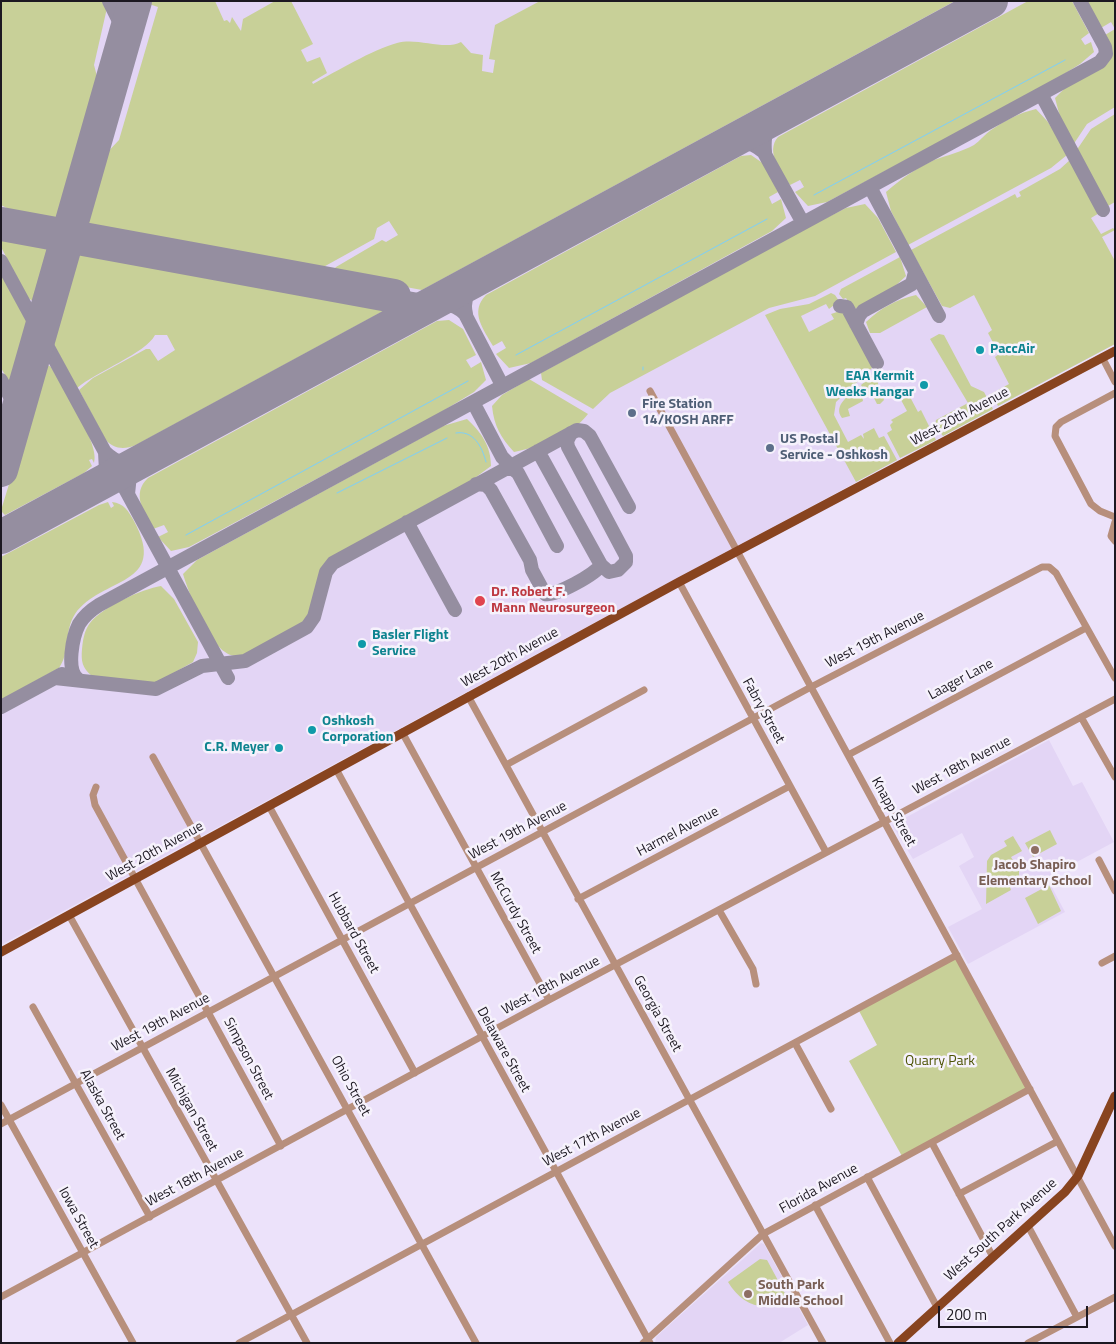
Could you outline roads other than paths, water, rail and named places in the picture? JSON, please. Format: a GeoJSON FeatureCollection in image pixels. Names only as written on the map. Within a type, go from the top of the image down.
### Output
{"type":"FeatureCollection","features":[{"type":"Feature","properties":{"kind":"main road","name":"West 20th Avenue"},"geometry":{"type":"LineString","coordinates":[[1,952],[468,696],[1115,350]]}},
{"type":"Feature","properties":{"kind":"main road","name":"West South Park Avenue"},"geometry":{"type":"LineString","coordinates":[[898,1343],[1065,1192],[1078,1176],[1115,1096]]}},
{"type":"Feature","properties":{"kind":"street"},"geometry":{"type":"LineString","coordinates":[[1102,357],[1115,382]]}},
{"type":"Feature","properties":{"kind":"street","name":"Knapp Street"},"geometry":{"type":"LineString","coordinates":[[650,390],[1115,1246]]}},
{"type":"Feature","properties":{"kind":"street"},"geometry":{"type":"LineString","coordinates":[[1115,393],[1061,422],[1056,427],[1055,436],[1091,504],[1100,511],[1115,516]]}},
{"type":"Feature","properties":{"kind":"street"},"geometry":{"type":"LineString","coordinates":[[1115,522],[1111,536],[1115,541]]}},
{"type":"Feature","properties":{"kind":"street","name":"West 19th Avenue"},"geometry":{"type":"LineString","coordinates":[[1,1124],[753,718],[1042,567],[1049,567],[1056,572],[1086,628]]}},
{"type":"Feature","properties":{"kind":"street","name":"Fabry Street"},"geometry":{"type":"LineString","coordinates":[[679,582],[826,852]]}},
{"type":"Feature","properties":{"kind":"street"},"geometry":{"type":"LineString","coordinates":[[1086,628],[1115,678]]}},
{"type":"Feature","properties":{"kind":"street","name":"Laager Lane"},"geometry":{"type":"LineString","coordinates":[[848,755],[1086,628]]}},
{"type":"Feature","properties":{"kind":"street"},"geometry":{"type":"LineString","coordinates":[[506,765],[644,690]]}},
{"type":"Feature","properties":{"kind":"street","name":"Georgia Street"},"geometry":{"type":"LineString","coordinates":[[468,696],[823,1343]]}},
{"type":"Feature","properties":{"kind":"street","name":"West 18th Avenue"},"geometry":{"type":"LineString","coordinates":[[1,1297],[549,1000],[1115,699]]}},
{"type":"Feature","properties":{"kind":"street"},"geometry":{"type":"LineString","coordinates":[[1080,717],[1114,774]]}},
{"type":"Feature","properties":{"kind":"street","name":"McCurdy Street"},"geometry":{"type":"LineString","coordinates":[[402,732],[549,1000]]}},
{"type":"Feature","properties":{"kind":"street","name":"Ohio Street"},"geometry":{"type":"LineString","coordinates":[[153,757],[202,842],[476,1343]]}},
{"type":"Feature","properties":{"kind":"street","name":"Delaware Street"},"geometry":{"type":"LineString","coordinates":[[336,769],[647,1341]]}},
{"type":"Feature","properties":{"kind":"street","name":"Harmel Avenue"},"geometry":{"type":"LineString","coordinates":[[578,899],[790,786]]}},
{"type":"Feature","properties":{"kind":"street","name":"Simpson Street"},"geometry":{"type":"LineString","coordinates":[[96,787],[93,795],[95,805],[281,1146]]}},
{"type":"Feature","properties":{"kind":"street","name":"Hubbard Street"},"geometry":{"type":"LineString","coordinates":[[269,806],[415,1073]]}},
{"type":"Feature","properties":{"kind":"street"},"geometry":{"type":"LineString","coordinates":[[1099,860],[1115,890]]}},
{"type":"Feature","properties":{"kind":"street"},"geometry":{"type":"LineString","coordinates":[[719,910],[753,969],[756,984]]}},
{"type":"Feature","properties":{"kind":"street","name":"Michigan Street"},"geometry":{"type":"LineString","coordinates":[[69,915],[141,1048],[307,1343]]}},
{"type":"Feature","properties":{"kind":"street","name":"West 17th Avenue"},"geometry":{"type":"LineString","coordinates":[[239,1343],[957,956]]}},
{"type":"Feature","properties":{"kind":"street"},"geometry":{"type":"LineString","coordinates":[[1102,962],[1115,956]]}},
{"type":"Feature","properties":{"kind":"street","name":"Alaska Street"},"geometry":{"type":"LineString","coordinates":[[33,1006],[150,1217]]}},
{"type":"Feature","properties":{"kind":"street"},"geometry":{"type":"LineString","coordinates":[[794,1043],[831,1110]]}},
{"type":"Feature","properties":{"kind":"street","name":"Florida Avenue"},"geometry":{"type":"LineString","coordinates":[[647,1341],[763,1234],[1030,1089]]}},
{"type":"Feature","properties":{"kind":"street","name":"Iowa Street"},"geometry":{"type":"LineString","coordinates":[[1,1105],[133,1343]]}},
{"type":"Feature","properties":{"kind":"street"},"geometry":{"type":"LineString","coordinates":[[959,1194],[1058,1141]]}},
{"type":"Feature","properties":{"kind":"street"},"geometry":{"type":"LineString","coordinates":[[932,1143],[993,1257]]}},
{"type":"Feature","properties":{"kind":"street"},"geometry":{"type":"LineString","coordinates":[[867,1177],[937,1308]]}},
{"type":"Feature","properties":{"kind":"street"},"geometry":{"type":"LineString","coordinates":[[816,1205],[890,1343]]}},
{"type":"Feature","properties":{"kind":"street"},"geometry":{"type":"LineString","coordinates":[[1028,1226],[1077,1316]]}},
{"type":"Feature","properties":{"kind":"street"},"geometry":{"type":"LineString","coordinates":[[1028,1343],[1115,1297]]}},
{"type":"Feature","properties":{"kind":"waterway"},"geometry":{"type":"LineString","coordinates":[[814,195],[1065,60]]}},
{"type":"Feature","properties":{"kind":"waterway"},"geometry":{"type":"LineString","coordinates":[[516,355],[767,219]]}},
{"type":"Feature","properties":{"kind":"waterway"},"geometry":{"type":"LineString","coordinates":[[186,535],[468,381]]}},
{"type":"Feature","properties":{"kind":"waterway"},"geometry":{"type":"LineString","coordinates":[[456,433],[467,434],[476,440],[486,462]]}},
{"type":"Feature","properties":{"kind":"waterway"},"geometry":{"type":"LineString","coordinates":[[337,493],[447,438]]}},
{"type":"Feature","properties":{"kind":"place","name":"PaccAir"},"geometry":{"type":"Point","coordinates":[980,350]}},
{"type":"Feature","properties":{"kind":"place","name":"EAA Kermit Weeks Hangar"},"geometry":{"type":"Point","coordinates":[924,385]}},
{"type":"Feature","properties":{"kind":"place","name":"Fire Station 14/KOSH ARFF"},"geometry":{"type":"Point","coordinates":[632,413]}},
{"type":"Feature","properties":{"kind":"place","name":"US Postal Service - Oshkosh"},"geometry":{"type":"Point","coordinates":[770,448]}},
{"type":"Feature","properties":{"kind":"place","name":"Dr. Robert F. Mann Neurosurgeon"},"geometry":{"type":"Point","coordinates":[480,601]}},
{"type":"Feature","properties":{"kind":"place","name":"Basler Flight Service"},"geometry":{"type":"Point","coordinates":[362,644]}},
{"type":"Feature","properties":{"kind":"place","name":"Oshkosh Corporation"},"geometry":{"type":"Point","coordinates":[312,730]}},
{"type":"Feature","properties":{"kind":"place","name":"C.R. Meyer"},"geometry":{"type":"Point","coordinates":[279,748]}},
{"type":"Feature","properties":{"kind":"place","name":"Jacob Shapiro Elementary School"},"geometry":{"type":"Point","coordinates":[1035,850]}},
{"type":"Feature","properties":{"kind":"place","name":"South Park Middle School"},"geometry":{"type":"Point","coordinates":[748,1294]}},
{"type":"Feature","properties":{"kind":"park label","name":"Quarry Park"},"geometry":{"type":"Point","coordinates":[940,1062]}}]}
